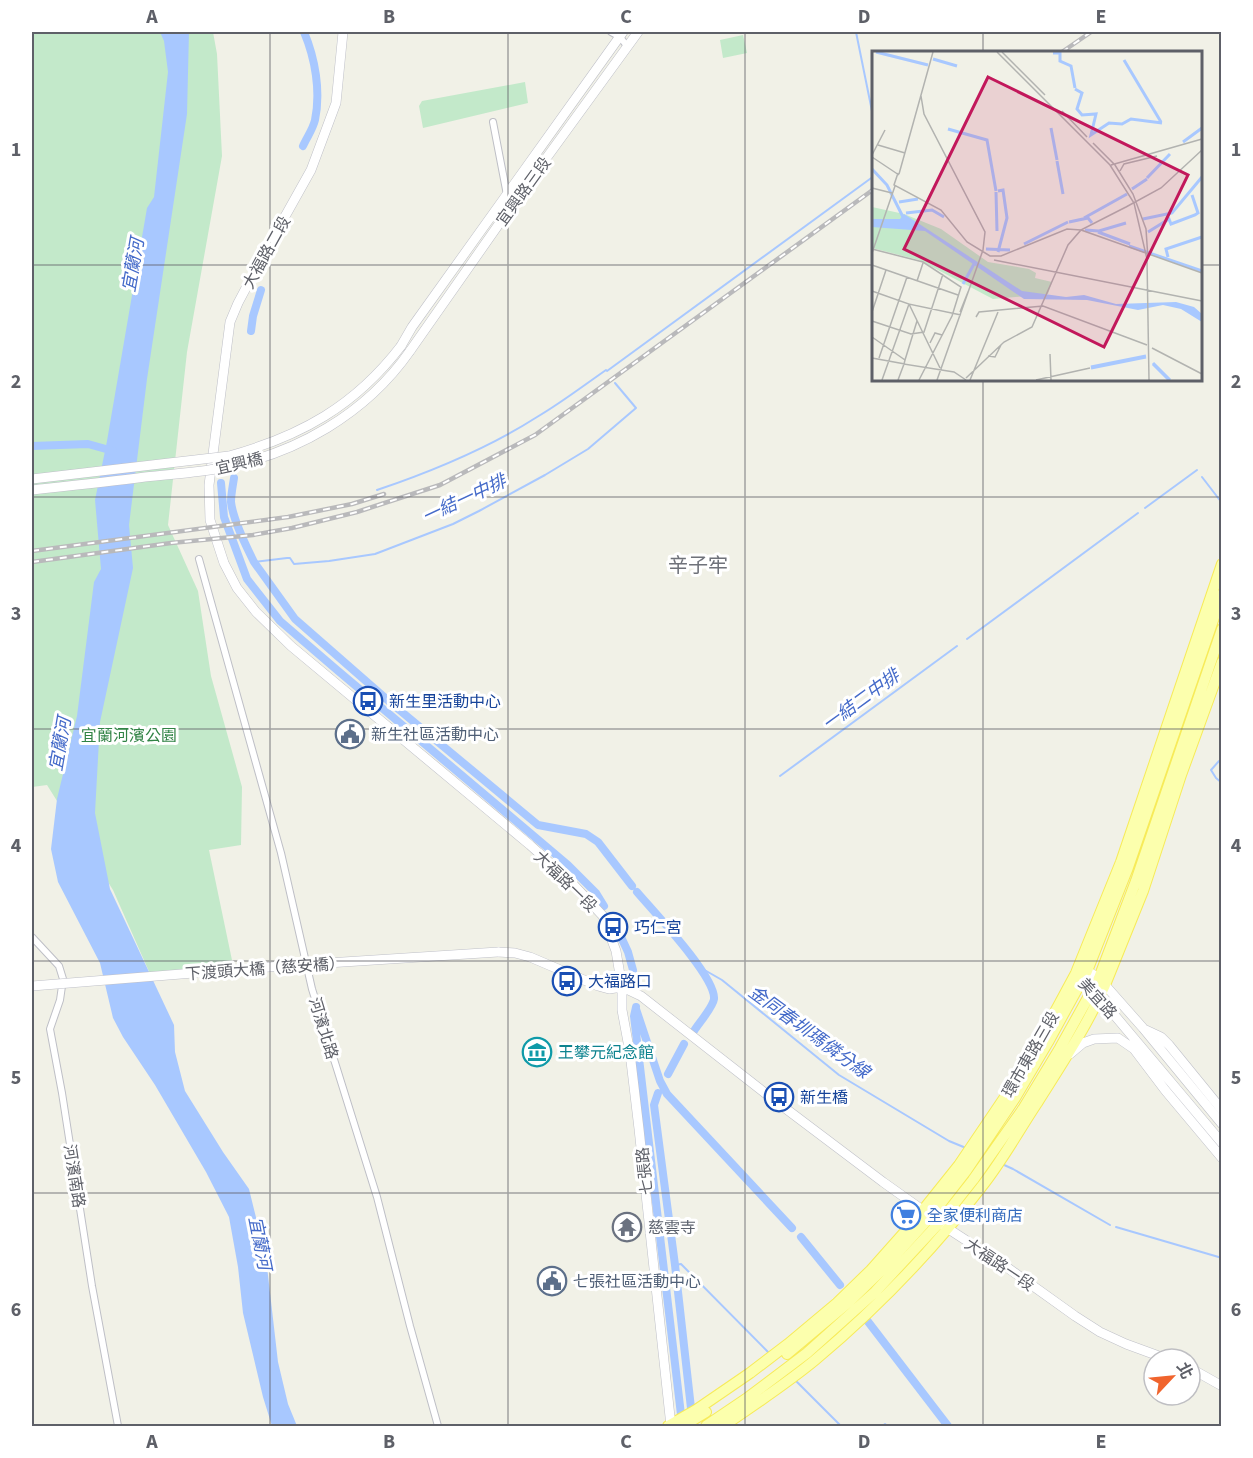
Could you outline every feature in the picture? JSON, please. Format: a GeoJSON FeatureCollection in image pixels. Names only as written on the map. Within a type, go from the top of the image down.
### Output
{"type":"FeatureCollection","features":[{"type":"Feature","properties":{"kind":"main road","name":"環市東路三段"},"geometry":{"type":"LineString","coordinates":[[723,1426],[786,1384],[815,1360],[863,1318],[922,1257],[959,1165],[1010,1091],[1078,977],[1121,862],[1221,564]]}},
{"type":"Feature","properties":{"kind":"main road","name":"環市東路三段"},"geometry":{"type":"LineString","coordinates":[[1078,977],[1087,971],[1127,870],[1221,594]]}},
{"type":"Feature","properties":{"kind":"main road","name":"環市東路三段"},"geometry":{"type":"LineString","coordinates":[[1102,981],[1221,629]]}},
{"type":"Feature","properties":{"kind":"main road","name":"環市東路三段"},"geometry":{"type":"LineString","coordinates":[[670,1426],[700,1418],[750,1373],[837,1303],[881,1259],[983,1185],[1066,1057],[1143,891],[1221,662]]}},
{"type":"Feature","properties":{"kind":"main road","name":"環市東路三段"},"geometry":{"type":"LineString","coordinates":[[683,1426],[746,1399],[807,1353],[875,1292],[935,1220],[973,1180],[1027,1102],[1095,994]]}},
{"type":"Feature","properties":{"kind":"main road"},"geometry":{"type":"LineString","coordinates":[[1027,1102],[1056,1073]]}},
{"type":"Feature","properties":{"kind":"street","name":"大福路二段"},"geometry":{"type":"LineString","coordinates":[[210,478],[230,322],[253,273],[311,170],[336,103],[343,32]]}},
{"type":"Feature","properties":{"kind":"street","name":"宜興路三段"},"geometry":{"type":"LineString","coordinates":[[406,349],[638,32]]}},
{"type":"Feature","properties":{"kind":"street","name":"宜興路三段"},"geometry":{"type":"LineString","coordinates":[[406,349],[412,327],[618,33]]}},
{"type":"Feature","properties":{"kind":"street"},"geometry":{"type":"LineString","coordinates":[[618,33],[627,46]]}},
{"type":"Feature","properties":{"kind":"street"},"geometry":{"type":"LineString","coordinates":[[493,122],[506,194],[513,204]]}},
{"type":"Feature","properties":{"kind":"street","name":"宜興橋"},"geometry":{"type":"LineString","coordinates":[[32,479],[229,456],[260,448],[328,415],[374,379],[406,349]]}},
{"type":"Feature","properties":{"kind":"street","name":"宜興橋"},"geometry":{"type":"LineString","coordinates":[[32,490],[222,468],[281,451],[335,423],[364,402],[380,388],[406,349]]}},
{"type":"Feature","properties":{"kind":"street","name":"大福路一段"},"geometry":{"type":"LineString","coordinates":[[210,478],[210,520],[215,538],[224,563],[237,588],[255,612],[291,646],[530,845],[587,898],[603,916],[615,951],[622,987],[641,996],[799,1119],[935,1220],[1100,1332],[1142,1350]]}},
{"type":"Feature","properties":{"kind":"street","name":"河濱北路"},"geometry":{"type":"LineString","coordinates":[[199,559],[281,853],[312,989],[377,1197],[438,1426]]}},
{"type":"Feature","properties":{"kind":"street","name":"河濱南路"},"geometry":{"type":"LineString","coordinates":[[32,937],[59,966],[63,979],[60,1000],[50,1029],[92,1286],[118,1426]]}},
{"type":"Feature","properties":{"kind":"street","name":"下渡頭大橋（慈安橋）"},"geometry":{"type":"LineString","coordinates":[[32,986],[281,966],[498,952],[530,957],[598,986],[609,989],[622,987]]}},
{"type":"Feature","properties":{"kind":"street","name":"美宜路"},"geometry":{"type":"LineString","coordinates":[[1087,971],[1102,981],[1221,1124]]}},
{"type":"Feature","properties":{"kind":"street","name":"美宜路"},"geometry":{"type":"LineString","coordinates":[[1078,977],[1134,1039],[1221,1143]]}},
{"type":"Feature","properties":{"kind":"street","name":"七張路"},"geometry":{"type":"LineString","coordinates":[[622,987],[622,1010],[630,1053],[639,1129],[670,1426]]}},
{"type":"Feature","properties":{"kind":"street","name":"美宜路"},"geometry":{"type":"LineString","coordinates":[[1143,1028],[1161,1037],[1221,1110]]}},
{"type":"Feature","properties":{"kind":"street","name":"美宜路"},"geometry":{"type":"LineString","coordinates":[[1118,1038],[1134,1049],[1221,1158]]}},
{"type":"Feature","properties":{"kind":"street","name":"美宜路"},"geometry":{"type":"LineString","coordinates":[[1066,1057],[1083,1043],[1094,1039],[1134,1039]]}},
{"type":"Feature","properties":{"kind":"street"},"geometry":{"type":"LineString","coordinates":[[1202,1375],[1221,1386]]}},
{"type":"Feature","properties":{"kind":"green space","name":"宜蘭河濱公園"},"geometry":{"type":"Polygon","coordinates":[[[32,32],[213,32],[217,54],[222,156],[187,352],[168,525],[198,591],[211,676],[242,787],[241,845],[209,850],[233,965],[151,976],[113,890],[47,785],[32,787],[32,32]]]}},
{"type":"Feature","properties":{"kind":"green space"},"geometry":{"type":"Polygon","coordinates":[[[743,35],[747,53],[723,58],[720,40],[743,35]]]}},
{"type":"Feature","properties":{"kind":"green space"},"geometry":{"type":"Polygon","coordinates":[[[525,82],[528,103],[423,128],[419,106],[422,101],[525,82]]]}},
{"type":"Feature","properties":{"kind":"water","name":"宜蘭河"},"geometry":{"type":"Polygon","coordinates":[[[160,32],[189,32],[187,114],[147,379],[129,525],[133,568],[100,722],[95,813],[110,889],[174,1025],[175,1052],[185,1091],[249,1189],[266,1258],[278,1362],[288,1404],[297,1426],[272,1426],[243,1313],[229,1217],[206,1172],[113,1018],[100,963],[58,882],[51,849],[57,799],[77,716],[94,582],[101,569],[95,500],[147,208],[154,197],[168,72],[164,41],[160,32]]]}},
{"type":"Feature","properties":{"kind":"waterway"},"geometry":{"type":"LineString","coordinates":[[303,146],[314,123],[317,109],[314,64],[304,32]]}},
{"type":"Feature","properties":{"kind":"waterway"},"geometry":{"type":"LineString","coordinates":[[856,32],[872,111]]}},
{"type":"Feature","properties":{"kind":"waterway","name":"一結一中排"},"geometry":{"type":"LineString","coordinates":[[607,371],[872,177]]}},
{"type":"Feature","properties":{"kind":"waterway"},"geometry":{"type":"LineString","coordinates":[[251,331],[261,290]]}},
{"type":"Feature","properties":{"kind":"waterway"},"geometry":{"type":"LineString","coordinates":[[377,490],[439,467],[499,439],[555,406],[606,370]]}},
{"type":"Feature","properties":{"kind":"waterway","name":"一結一中排"},"geometry":{"type":"LineString","coordinates":[[254,562],[290,558],[294,564],[375,554],[453,524],[545,475],[588,449],[636,408],[615,383]]}},
{"type":"Feature","properties":{"kind":"waterway"},"geometry":{"type":"LineString","coordinates":[[32,446],[88,444],[113,451]]}},
{"type":"Feature","properties":{"kind":"waterway","name":"一結二中排"},"geometry":{"type":"LineString","coordinates":[[1145,508],[1197,470]]}},
{"type":"Feature","properties":{"kind":"waterway","name":"一結二中排"},"geometry":{"type":"LineString","coordinates":[[1202,477],[1222,503]]}},
{"type":"Feature","properties":{"kind":"waterway"},"geometry":{"type":"LineString","coordinates":[[234,478],[231,502],[240,533],[254,562],[295,619],[391,703],[538,825],[586,834],[598,842],[632,886]]}},
{"type":"Feature","properties":{"kind":"waterway"},"geometry":{"type":"LineString","coordinates":[[221,483],[224,517],[247,579],[280,621],[568,865],[596,893],[604,906]]}},
{"type":"Feature","properties":{"kind":"waterway","name":"一結二中排"},"geometry":{"type":"LineString","coordinates":[[967,639],[1138,513]]}},
{"type":"Feature","properties":{"kind":"waterway","name":"一結二中排"},"geometry":{"type":"LineString","coordinates":[[780,776],[957,646]]}},
{"type":"Feature","properties":{"kind":"waterway"},"geometry":{"type":"LineString","coordinates":[[1222,759],[1211,770],[1222,783]]}},
{"type":"Feature","properties":{"kind":"waterway"},"geometry":{"type":"LineString","coordinates":[[637,892],[695,960],[712,989],[713,1002],[694,1031]]}},
{"type":"Feature","properties":{"kind":"waterway"},"geometry":{"type":"LineString","coordinates":[[615,924],[628,952],[633,970]]}},
{"type":"Feature","properties":{"kind":"waterway","name":"金同春圳瑪僯分線"},"geometry":{"type":"LineString","coordinates":[[701,968],[722,980],[839,1075],[949,1141],[966,1148]]}},
{"type":"Feature","properties":{"kind":"waterway"},"geometry":{"type":"LineString","coordinates":[[636,1007],[634,1016],[682,1423]]}},
{"type":"Feature","properties":{"kind":"waterway"},"geometry":{"type":"LineString","coordinates":[[636,1009],[660,1081],[667,1094],[792,1228]]}},
{"type":"Feature","properties":{"kind":"waterway"},"geometry":{"type":"LineString","coordinates":[[668,1074],[684,1044]]}},
{"type":"Feature","properties":{"kind":"waterway"},"geometry":{"type":"LineString","coordinates":[[658,1093],[654,1105],[693,1426]]}},
{"type":"Feature","properties":{"kind":"waterway","name":"金同春圳瑪僯分線"},"geometry":{"type":"LineString","coordinates":[[1002,1164],[1110,1225]]}},
{"type":"Feature","properties":{"kind":"waterway","name":"金同春圳瑪僯分線"},"geometry":{"type":"LineString","coordinates":[[1116,1227],[1222,1258]]}},
{"type":"Feature","properties":{"kind":"waterway"},"geometry":{"type":"LineString","coordinates":[[801,1237],[840,1285]]}},
{"type":"Feature","properties":{"kind":"waterway"},"geometry":{"type":"LineString","coordinates":[[675,1265],[681,1264],[769,1353]]}},
{"type":"Feature","properties":{"kind":"waterway"},"geometry":{"type":"LineString","coordinates":[[866,1319],[948,1426]]}},
{"type":"Feature","properties":{"kind":"waterway"},"geometry":{"type":"LineString","coordinates":[[796,1381],[841,1426]]}},
{"type":"Feature","properties":{"kind":"waterway"},"geometry":{"type":"LineString","coordinates":[[882,1426],[885,1424],[888,1426]]}},
{"type":"Feature","properties":{"kind":"railway"},"geometry":{"type":"LineString","coordinates":[[1063,51],[1091,32]]}},
{"type":"Feature","properties":{"kind":"railway"},"geometry":{"type":"LineString","coordinates":[[32,562],[171,543],[253,535],[292,528],[357,512],[440,485],[535,435],[872,190]]}},
{"type":"Feature","properties":{"kind":"railway"},"geometry":{"type":"LineString","coordinates":[[32,551],[288,517],[352,504],[384,494]]}},
{"type":"Feature","properties":{"kind":"place","name":"新生里活動中心"},"geometry":{"type":"Point","coordinates":[368,701]}},
{"type":"Feature","properties":{"kind":"place","name":"新生社區活動中心"},"geometry":{"type":"Point","coordinates":[350,734]}},
{"type":"Feature","properties":{"kind":"place","name":"巧仁宮"},"geometry":{"type":"Point","coordinates":[613,927]}},
{"type":"Feature","properties":{"kind":"place","name":"大福路口"},"geometry":{"type":"Point","coordinates":[567,981]}},
{"type":"Feature","properties":{"kind":"place","name":"王攀元紀念館"},"geometry":{"type":"Point","coordinates":[537,1052]}},
{"type":"Feature","properties":{"kind":"place","name":"新生橋"},"geometry":{"type":"Point","coordinates":[779,1097]}},
{"type":"Feature","properties":{"kind":"place","name":"全家便利商店"},"geometry":{"type":"Point","coordinates":[906,1215]}},
{"type":"Feature","properties":{"kind":"place","name":"慈雲寺"},"geometry":{"type":"Point","coordinates":[627,1227]}},
{"type":"Feature","properties":{"kind":"place","name":"七張社區活動中心"},"geometry":{"type":"Point","coordinates":[552,1281]}},
{"type":"Feature","properties":{"kind":"district","name":"辛子牢"},"geometry":{"type":"Point","coordinates":[698,565]}}]}
